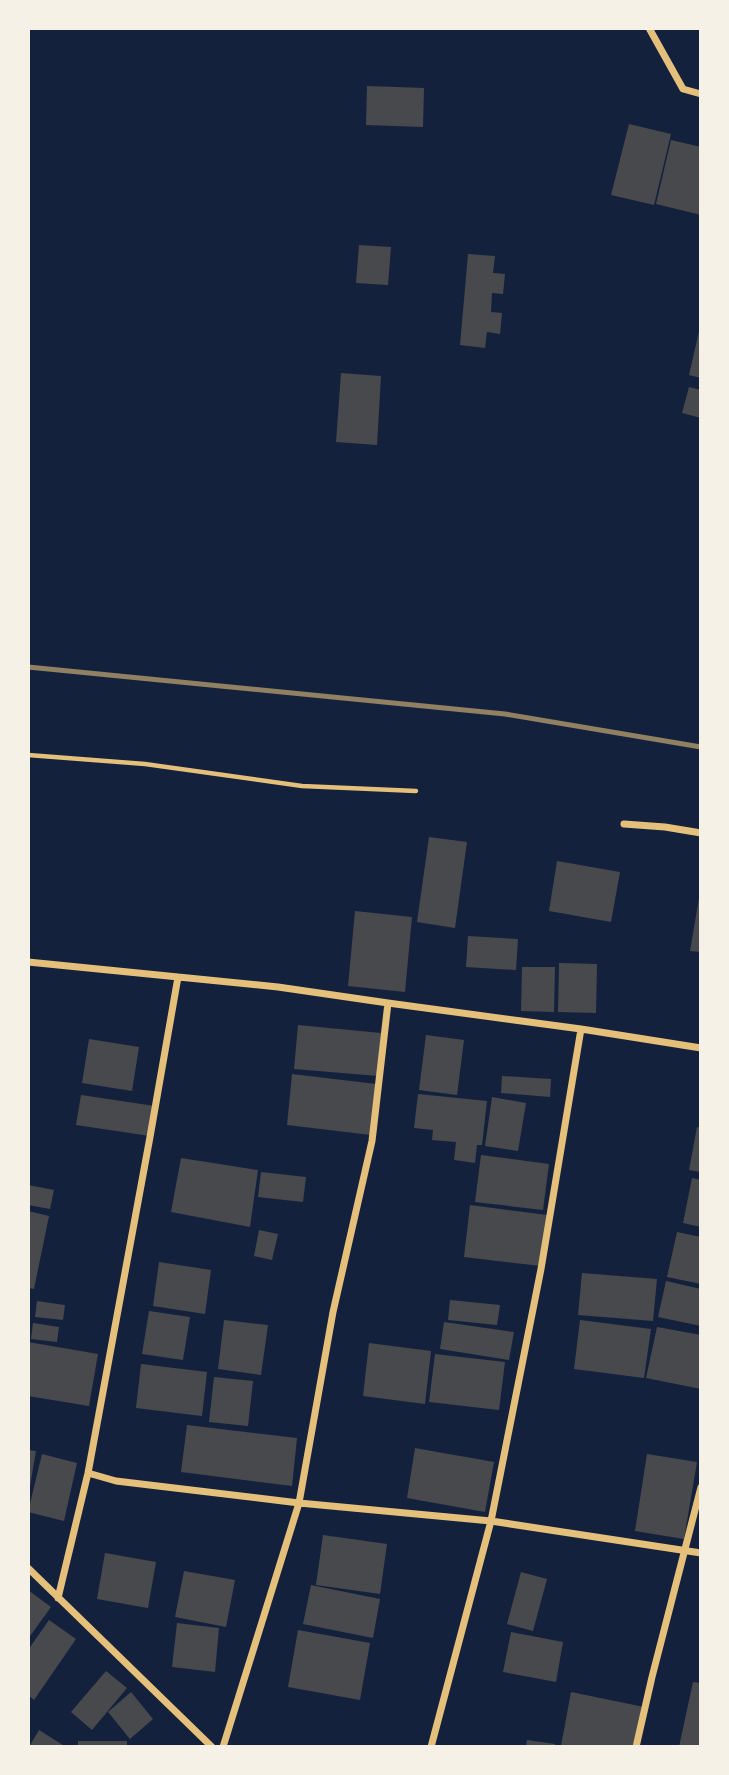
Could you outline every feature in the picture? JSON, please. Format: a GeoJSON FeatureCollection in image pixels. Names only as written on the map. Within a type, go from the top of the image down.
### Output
{"type":"FeatureCollection","features":[{"type":"Feature","properties":{"kind":"street"},"geometry":{"type":"LineString","coordinates":[[649,28],[683,89],[701,94]]}},
{"type":"Feature","properties":{"kind":"street"},"geometry":{"type":"LineString","coordinates":[[624,824],[701,833]]}},
{"type":"Feature","properties":{"kind":"street"},"geometry":{"type":"LineString","coordinates":[[28,961],[278,987],[581,1028],[701,1048]]}},
{"type":"Feature","properties":{"kind":"street"},"geometry":{"type":"LineString","coordinates":[[58,1598],[88,1473],[178,977]]}},
{"type":"Feature","properties":{"kind":"street"},"geometry":{"type":"LineString","coordinates":[[223,1747],[299,1503],[332,1312],[372,1141],[388,1003]]}},
{"type":"Feature","properties":{"kind":"street"},"geometry":{"type":"LineString","coordinates":[[431,1747],[491,1521],[541,1269],[581,1028]]}},
{"type":"Feature","properties":{"kind":"street"},"geometry":{"type":"LineString","coordinates":[[88,1473],[117,1480],[299,1503],[491,1521],[701,1553]]}},
{"type":"Feature","properties":{"kind":"street"},"geometry":{"type":"LineString","coordinates":[[636,1747],[701,1487]]}},
{"type":"Feature","properties":{"kind":"street"},"geometry":{"type":"LineString","coordinates":[[28,1568],[212,1747]]}},
{"type":"Feature","properties":{"kind":"path"},"geometry":{"type":"LineString","coordinates":[[28,755],[145,764],[302,786],[416,791]]}},
{"type":"Feature","properties":{"kind":"building"},"geometry":{"type":"Polygon","coordinates":[[[367,86],[424,88],[423,127],[366,125],[367,86]]]}},
{"type":"Feature","properties":{"kind":"building"},"geometry":{"type":"Polygon","coordinates":[[[629,124],[671,134],[654,205],[611,195],[629,124]]]}},
{"type":"Feature","properties":{"kind":"building"},"geometry":{"type":"Polygon","coordinates":[[[671,140],[701,147],[701,215],[656,204],[671,140]]]}},
{"type":"Feature","properties":{"kind":"building"},"geometry":{"type":"Polygon","coordinates":[[[359,245],[391,247],[388,285],[356,283],[359,245]]]}},
{"type":"Feature","properties":{"kind":"building"},"geometry":{"type":"Polygon","coordinates":[[[468,254],[495,256],[493,273],[505,274],[503,294],[492,293],[491,312],[502,313],[500,334],[487,332],[485,348],[460,345],[468,254]]]}},
{"type":"Feature","properties":{"kind":"building"},"geometry":{"type":"Polygon","coordinates":[[[701,327],[701,378],[689,375],[701,327]]]}},
{"type":"Feature","properties":{"kind":"building"},"geometry":{"type":"Polygon","coordinates":[[[341,373],[381,376],[377,445],[336,442],[341,373]]]}},
{"type":"Feature","properties":{"kind":"building"},"geometry":{"type":"Polygon","coordinates":[[[689,387],[701,390],[701,418],[682,413],[689,387]]]}},
{"type":"Feature","properties":{"kind":"building"},"geometry":{"type":"Polygon","coordinates":[[[429,837],[467,842],[455,928],[417,922],[429,837]]]}},
{"type":"Feature","properties":{"kind":"building"},"geometry":{"type":"Polygon","coordinates":[[[557,861],[620,872],[611,922],[549,911],[557,861]]]}},
{"type":"Feature","properties":{"kind":"building"},"geometry":{"type":"Polygon","coordinates":[[[701,892],[701,952],[690,951],[701,892]]]}},
{"type":"Feature","properties":{"kind":"building"},"geometry":{"type":"Polygon","coordinates":[[[355,911],[412,917],[405,992],[348,986],[355,911]]]}},
{"type":"Feature","properties":{"kind":"building"},"geometry":{"type":"Polygon","coordinates":[[[468,936],[518,939],[516,970],[466,967],[468,936]]]}},
{"type":"Feature","properties":{"kind":"building"},"geometry":{"type":"Polygon","coordinates":[[[559,963],[597,964],[596,1013],[558,1012],[559,963]]]}},
{"type":"Feature","properties":{"kind":"building"},"geometry":{"type":"Polygon","coordinates":[[[522,967],[555,967],[554,1012],[521,1011],[522,967]]]}},
{"type":"Feature","properties":{"kind":"building"},"geometry":{"type":"Polygon","coordinates":[[[298,1025],[381,1033],[378,1076],[294,1069],[298,1025]]]}},
{"type":"Feature","properties":{"kind":"building"},"geometry":{"type":"Polygon","coordinates":[[[426,1035],[464,1040],[457,1095],[419,1090],[426,1035]]]}},
{"type":"Feature","properties":{"kind":"building"},"geometry":{"type":"Polygon","coordinates":[[[89,1039],[139,1047],[132,1091],[82,1083],[89,1039]]]}},
{"type":"Feature","properties":{"kind":"building"},"geometry":{"type":"Polygon","coordinates":[[[292,1074],[376,1084],[371,1135],[287,1125],[292,1074]]]}},
{"type":"Feature","properties":{"kind":"building"},"geometry":{"type":"Polygon","coordinates":[[[502,1076],[551,1079],[550,1097],[501,1093],[502,1076]]]}},
{"type":"Feature","properties":{"kind":"building"},"geometry":{"type":"Polygon","coordinates":[[[418,1094],[487,1101],[482,1145],[477,1145],[475,1163],[454,1160],[456,1142],[432,1140],[433,1130],[414,1128],[418,1094]]]}},
{"type":"Feature","properties":{"kind":"building"},"geometry":{"type":"Polygon","coordinates":[[[81,1095],[155,1106],[150,1136],[76,1125],[81,1095]]]}},
{"type":"Feature","properties":{"kind":"building"},"geometry":{"type":"Polygon","coordinates":[[[492,1097],[526,1103],[518,1151],[485,1146],[492,1097]]]}},
{"type":"Feature","properties":{"kind":"building"},"geometry":{"type":"Polygon","coordinates":[[[697,1127],[701,1128],[701,1172],[689,1170],[697,1127]]]}},
{"type":"Feature","properties":{"kind":"building"},"geometry":{"type":"Polygon","coordinates":[[[481,1155],[549,1164],[543,1210],[475,1202],[481,1155]]]}},
{"type":"Feature","properties":{"kind":"building"},"geometry":{"type":"Polygon","coordinates":[[[181,1158],[258,1170],[250,1227],[171,1212],[181,1158]]]}},
{"type":"Feature","properties":{"kind":"building"},"geometry":{"type":"Polygon","coordinates":[[[261,1172],[306,1177],[303,1202],[258,1197],[261,1172]]]}},
{"type":"Feature","properties":{"kind":"building"},"geometry":{"type":"Polygon","coordinates":[[[692,1178],[701,1180],[701,1227],[683,1223],[692,1178]]]}},
{"type":"Feature","properties":{"kind":"building"},"geometry":{"type":"Polygon","coordinates":[[[28,1185],[54,1190],[50,1209],[28,1205],[28,1185]]]}},
{"type":"Feature","properties":{"kind":"building"},"geometry":{"type":"Polygon","coordinates":[[[470,1205],[547,1215],[541,1266],[464,1257],[470,1205]]]}},
{"type":"Feature","properties":{"kind":"building"},"geometry":{"type":"Polygon","coordinates":[[[28,1211],[49,1216],[34,1289],[28,1288],[28,1211]]]}},
{"type":"Feature","properties":{"kind":"building"},"geometry":{"type":"Polygon","coordinates":[[[259,1230],[278,1234],[272,1260],[254,1256],[259,1230]]]}},
{"type":"Feature","properties":{"kind":"building"},"geometry":{"type":"Polygon","coordinates":[[[677,1232],[701,1237],[701,1284],[667,1277],[677,1232]]]}},
{"type":"Feature","properties":{"kind":"building"},"geometry":{"type":"Polygon","coordinates":[[[159,1262],[211,1270],[205,1314],[153,1306],[159,1262]]]}},
{"type":"Feature","properties":{"kind":"building"},"geometry":{"type":"Polygon","coordinates":[[[582,1273],[657,1279],[653,1321],[578,1315],[582,1273]]]}},
{"type":"Feature","properties":{"kind":"building"},"geometry":{"type":"Polygon","coordinates":[[[666,1281],[701,1289],[701,1326],[658,1317],[666,1281]]]}},
{"type":"Feature","properties":{"kind":"building"},"geometry":{"type":"Polygon","coordinates":[[[450,1300],[500,1305],[497,1325],[448,1320],[450,1300]]]}},
{"type":"Feature","properties":{"kind":"building"},"geometry":{"type":"Polygon","coordinates":[[[37,1301],[65,1305],[63,1320],[35,1317],[37,1301]]]}},
{"type":"Feature","properties":{"kind":"building"},"geometry":{"type":"Polygon","coordinates":[[[149,1311],[190,1317],[183,1360],[142,1354],[149,1311]]]}},
{"type":"Feature","properties":{"kind":"building"},"geometry":{"type":"Polygon","coordinates":[[[224,1320],[268,1325],[261,1375],[218,1369],[224,1320]]]}},
{"type":"Feature","properties":{"kind":"building"},"geometry":{"type":"Polygon","coordinates":[[[580,1320],[651,1329],[644,1378],[574,1369],[580,1320]]]}},
{"type":"Feature","properties":{"kind":"building"},"geometry":{"type":"Polygon","coordinates":[[[444,1322],[514,1332],[509,1360],[440,1349],[444,1322]]]}},
{"type":"Feature","properties":{"kind":"building"},"geometry":{"type":"Polygon","coordinates":[[[33,1323],[59,1327],[57,1342],[31,1339],[33,1323]]]}},
{"type":"Feature","properties":{"kind":"building"},"geometry":{"type":"Polygon","coordinates":[[[657,1327],[701,1335],[701,1389],[646,1378],[657,1327]]]}},
{"type":"Feature","properties":{"kind":"building"},"geometry":{"type":"Polygon","coordinates":[[[28,1342],[98,1354],[89,1406],[28,1396],[28,1342]]]}},
{"type":"Feature","properties":{"kind":"building"},"geometry":{"type":"Polygon","coordinates":[[[369,1343],[431,1351],[425,1404],[363,1396],[369,1343]]]}},
{"type":"Feature","properties":{"kind":"building"},"geometry":{"type":"Polygon","coordinates":[[[435,1354],[505,1362],[499,1410],[429,1402],[435,1354]]]}},
{"type":"Feature","properties":{"kind":"building"},"geometry":{"type":"Polygon","coordinates":[[[141,1364],[207,1372],[202,1416],[136,1408],[141,1364]]]}},
{"type":"Feature","properties":{"kind":"building"},"geometry":{"type":"Polygon","coordinates":[[[214,1377],[253,1381],[248,1426],[209,1422],[214,1377]]]}},
{"type":"Feature","properties":{"kind":"building"},"geometry":{"type":"Polygon","coordinates":[[[187,1425],[297,1438],[292,1486],[181,1472],[187,1425]]]}},
{"type":"Feature","properties":{"kind":"building"},"geometry":{"type":"Polygon","coordinates":[[[415,1448],[494,1462],[485,1512],[407,1498],[415,1448]]]}},
{"type":"Feature","properties":{"kind":"building"},"geometry":{"type":"Polygon","coordinates":[[[28,1450],[36,1451],[29,1492],[28,1492],[28,1450]]]}},
{"type":"Feature","properties":{"kind":"building"},"geometry":{"type":"Polygon","coordinates":[[[42,1454],[77,1463],[64,1521],[28,1512],[42,1454]]]}},
{"type":"Feature","properties":{"kind":"building"},"geometry":{"type":"Polygon","coordinates":[[[647,1454],[697,1462],[684,1539],[635,1531],[647,1454]]]}},
{"type":"Feature","properties":{"kind":"building"},"geometry":{"type":"Polygon","coordinates":[[[323,1535],[387,1544],[380,1594],[316,1585],[323,1535]]]}},
{"type":"Feature","properties":{"kind":"building"},"geometry":{"type":"Polygon","coordinates":[[[105,1553],[156,1562],[148,1608],[97,1599],[105,1553]]]}},
{"type":"Feature","properties":{"kind":"building"},"geometry":{"type":"Polygon","coordinates":[[[184,1571],[235,1580],[226,1627],[175,1617],[184,1571]]]}},
{"type":"Feature","properties":{"kind":"building"},"geometry":{"type":"Polygon","coordinates":[[[521,1572],[547,1579],[533,1631],[507,1624],[521,1572]]]}},
{"type":"Feature","properties":{"kind":"building"},"geometry":{"type":"Polygon","coordinates":[[[311,1585],[380,1599],[373,1638],[303,1624],[311,1585]]]}},
{"type":"Feature","properties":{"kind":"building"},"geometry":{"type":"Polygon","coordinates":[[[28,1590],[51,1607],[28,1639],[28,1590]]]}},
{"type":"Feature","properties":{"kind":"building"},"geometry":{"type":"Polygon","coordinates":[[[49,1620],[76,1639],[34,1700],[28,1695],[28,1650],[49,1620]]]}},
{"type":"Feature","properties":{"kind":"building"},"geometry":{"type":"Polygon","coordinates":[[[177,1623],[219,1628],[215,1672],[172,1667],[177,1623]]]}},
{"type":"Feature","properties":{"kind":"building"},"geometry":{"type":"Polygon","coordinates":[[[298,1630],[370,1643],[360,1700],[288,1687],[298,1630]]]}},
{"type":"Feature","properties":{"kind":"building"},"geometry":{"type":"Polygon","coordinates":[[[511,1632],[563,1642],[556,1682],[503,1672],[511,1632]]]}},
{"type":"Feature","properties":{"kind":"building"},"geometry":{"type":"Polygon","coordinates":[[[106,1671],[127,1688],[92,1730],[71,1712],[106,1671]]]}},
{"type":"Feature","properties":{"kind":"building"},"geometry":{"type":"Polygon","coordinates":[[[693,1682],[701,1683],[701,1747],[679,1747],[693,1682]]]}},
{"type":"Feature","properties":{"kind":"building"},"geometry":{"type":"Polygon","coordinates":[[[131,1692],[153,1719],[130,1739],[108,1712],[131,1692]]]}},
{"type":"Feature","properties":{"kind":"building"},"geometry":{"type":"Polygon","coordinates":[[[571,1692],[644,1707],[635,1747],[561,1746],[571,1692]]]}},
{"type":"Feature","properties":{"kind":"building"},"geometry":{"type":"Polygon","coordinates":[[[39,1730],[66,1747],[29,1747],[39,1730]]]}},
{"type":"Feature","properties":{"kind":"building"},"geometry":{"type":"Polygon","coordinates":[[[527,1740],[555,1744],[554,1747],[526,1747],[527,1740]]]}},
{"type":"Feature","properties":{"kind":"building"},"geometry":{"type":"Polygon","coordinates":[[[78,1741],[127,1741],[127,1747],[78,1747],[78,1741]]]}},
{"type":"Feature","properties":{"kind":"railway"},"geometry":{"type":"LineString","coordinates":[[28,667],[505,714],[701,747]]}}]}
